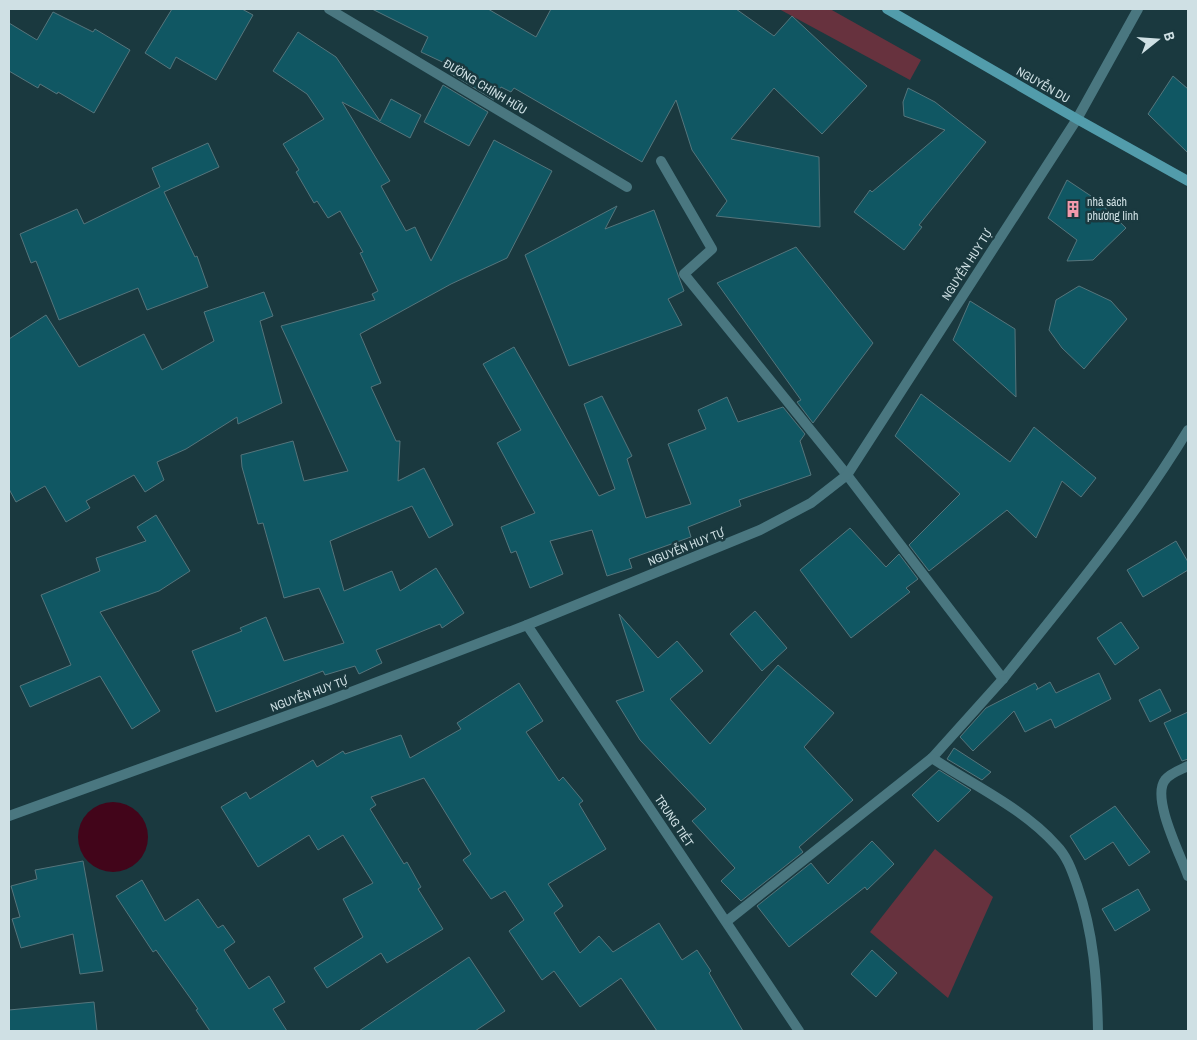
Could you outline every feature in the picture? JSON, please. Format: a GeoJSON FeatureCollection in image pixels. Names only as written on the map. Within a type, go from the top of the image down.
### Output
{"type":"FeatureCollection","features":[{"type":"Feature","properties":{"kind":"main road","name":"NGUYỄN DU"},"geometry":{"type":"LineString","coordinates":[[887,9],[1188,181]]}},
{"type":"Feature","properties":{"kind":"street","name":"ĐƯỜNG CHÍNH HỮU"},"geometry":{"type":"LineString","coordinates":[[329,9],[627,187]]}},
{"type":"Feature","properties":{"kind":"street","name":"NGUYỄN HUY TỰ"},"geometry":{"type":"LineString","coordinates":[[9,816],[330,700],[527,625],[760,530],[811,503],[847,474],[1077,119],[1138,9]]}},
{"type":"Feature","properties":{"kind":"street"},"geometry":{"type":"LineString","coordinates":[[661,161],[712,249],[684,274],[847,474],[1003,679]]}},
{"type":"Feature","properties":{"kind":"street"},"geometry":{"type":"LineString","coordinates":[[727,921],[932,758],[1003,679],[1102,557],[1158,480],[1188,430]]}},
{"type":"Feature","properties":{"kind":"street","name":"TRUNG TIẾT"},"geometry":{"type":"LineString","coordinates":[[527,625],[799,1031]]}},
{"type":"Feature","properties":{"kind":"street"},"geometry":{"type":"LineString","coordinates":[[932,758],[1033,822],[1058,846],[1070,865],[1088,918],[1098,988],[1098,1031]]}},
{"type":"Feature","properties":{"kind":"street"},"geometry":{"type":"LineString","coordinates":[[1188,766],[1165,780],[1160,796],[1164,814],[1188,876]]}},
{"type":"Feature","properties":{"kind":"shaded area"},"geometry":{"type":"Polygon","coordinates":[[[779,9],[830,9],[921,60],[910,80],[779,9]]]}},
{"type":"Feature","properties":{"kind":"shaded area"},"geometry":{"type":"Polygon","coordinates":[[[113,802],[126,805],[138,812],[145,824],[148,837],[145,850],[138,862],[126,869],[113,872],[100,869],[88,862],[81,850],[78,837],[81,824],[88,812],[100,805],[113,802]]]}},
{"type":"Feature","properties":{"kind":"shaded area"},"geometry":{"type":"Polygon","coordinates":[[[935,849],[993,897],[948,998],[870,932],[935,849]]]}},
{"type":"Feature","properties":{"kind":"building"},"geometry":{"type":"Polygon","coordinates":[[[172,9],[242,9],[253,15],[216,80],[176,57],[170,69],[145,53],[172,9]]]}},
{"type":"Feature","properties":{"kind":"building"},"geometry":{"type":"Polygon","coordinates":[[[372,9],[488,9],[536,37],[551,9],[736,9],[774,36],[792,16],[867,86],[822,134],[774,88],[731,139],[819,157],[820,227],[716,216],[727,201],[692,150],[676,100],[642,162],[514,88],[511,92],[501,87],[494,100],[450,73],[453,67],[421,52],[428,37],[372,9]]]}},
{"type":"Feature","properties":{"kind":"building"},"geometry":{"type":"Polygon","coordinates":[[[53,12],[93,32],[95,29],[130,50],[94,113],[58,92],[57,94],[40,84],[38,88],[9,71],[9,23],[37,40],[53,12]]]}},
{"type":"Feature","properties":{"kind":"building"},"geometry":{"type":"Polygon","coordinates":[[[298,32],[336,57],[380,121],[391,99],[421,115],[410,138],[342,102],[390,181],[381,186],[406,231],[415,227],[431,261],[494,140],[552,171],[507,258],[451,284],[360,334],[381,383],[371,387],[396,441],[400,441],[398,481],[424,468],[453,525],[429,538],[412,506],[330,541],[344,591],[392,571],[400,591],[436,568],[464,613],[442,628],[440,624],[376,650],[382,663],[359,674],[355,666],[325,675],[323,671],[216,712],[192,651],[242,631],[240,628],[266,617],[284,661],[344,643],[319,588],[284,598],[263,523],[258,524],[242,467],[241,455],[293,441],[304,481],[348,471],[281,326],[375,300],[372,294],[378,291],[360,253],[363,252],[340,211],[328,218],[317,201],[314,203],[296,172],[299,170],[283,144],[324,119],[307,94],[273,71],[298,32]]]}},
{"type":"Feature","properties":{"kind":"building"},"geometry":{"type":"Polygon","coordinates":[[[1173,76],[1188,89],[1188,153],[1148,114],[1173,76]]]}},
{"type":"Feature","properties":{"kind":"building"},"geometry":{"type":"Polygon","coordinates":[[[443,85],[488,112],[469,146],[424,122],[443,85]]]}},
{"type":"Feature","properties":{"kind":"building"},"geometry":{"type":"Polygon","coordinates":[[[908,88],[935,102],[986,142],[919,225],[922,227],[904,250],[854,212],[870,190],[872,192],[945,130],[904,116],[903,102],[908,88]]]}},
{"type":"Feature","properties":{"kind":"building"},"geometry":{"type":"Polygon","coordinates":[[[208,143],[219,167],[164,192],[195,257],[197,256],[208,287],[147,310],[138,288],[59,320],[36,261],[31,263],[20,234],[77,209],[84,224],[160,187],[152,168],[208,143]]]}},
{"type":"Feature","properties":{"kind":"building"},"geometry":{"type":"Polygon","coordinates":[[[1067,180],[1097,200],[1126,228],[1093,260],[1067,261],[1077,240],[1048,218],[1067,180]]]}},
{"type":"Feature","properties":{"kind":"building"},"geometry":{"type":"Polygon","coordinates":[[[617,206],[605,229],[654,210],[684,291],[668,299],[682,325],[569,366],[525,255],[617,206]]]}},
{"type":"Feature","properties":{"kind":"building"},"geometry":{"type":"Polygon","coordinates":[[[796,247],[873,343],[813,423],[797,402],[801,400],[717,283],[796,247]]]}},
{"type":"Feature","properties":{"kind":"building"},"geometry":{"type":"Polygon","coordinates":[[[1079,286],[1111,301],[1127,319],[1084,369],[1062,348],[1049,330],[1056,300],[1079,286]]]}},
{"type":"Feature","properties":{"kind":"building"},"geometry":{"type":"Polygon","coordinates":[[[264,292],[273,316],[260,321],[282,403],[238,424],[237,417],[186,449],[157,462],[164,480],[145,492],[134,475],[86,501],[90,508],[66,522],[45,486],[16,502],[9,489],[9,339],[46,315],[79,367],[144,334],[162,370],[214,341],[204,312],[264,292]]]}},
{"type":"Feature","properties":{"kind":"building"},"geometry":{"type":"Polygon","coordinates":[[[970,301],[1015,329],[1016,397],[953,340],[970,301]]]}},
{"type":"Feature","properties":{"kind":"building"},"geometry":{"type":"Polygon","coordinates":[[[514,347],[599,496],[615,489],[584,404],[602,396],[632,456],[627,459],[646,518],[691,504],[668,444],[706,429],[698,410],[727,397],[738,422],[783,407],[805,434],[800,441],[811,475],[739,500],[741,506],[688,527],[691,537],[629,559],[632,568],[607,576],[592,530],[550,541],[563,574],[530,588],[516,551],[511,553],[501,527],[535,513],[497,443],[521,430],[483,364],[514,347]]]}},
{"type":"Feature","properties":{"kind":"building"},"geometry":{"type":"Polygon","coordinates":[[[921,394],[1010,462],[1034,427],[1096,478],[1081,497],[1062,481],[1036,538],[1007,510],[929,571],[909,545],[960,494],[895,436],[921,394]]]}},
{"type":"Feature","properties":{"kind":"building"},"geometry":{"type":"Polygon","coordinates":[[[156,515],[190,571],[159,591],[100,612],[160,711],[132,729],[100,676],[30,707],[20,686],[71,665],[41,595],[100,571],[96,558],[146,541],[137,527],[156,515]]]}},
{"type":"Feature","properties":{"kind":"building"},"geometry":{"type":"Polygon","coordinates":[[[850,528],[886,567],[899,554],[918,579],[906,588],[910,592],[851,638],[800,570],[850,528]]]}},
{"type":"Feature","properties":{"kind":"building"},"geometry":{"type":"Polygon","coordinates":[[[1176,541],[1188,562],[1188,570],[1143,597],[1127,570],[1176,541]]]}},
{"type":"Feature","properties":{"kind":"building"},"geometry":{"type":"Polygon","coordinates":[[[755,611],[787,648],[762,671],[730,634],[755,611]]]}},
{"type":"Feature","properties":{"kind":"building"},"geometry":{"type":"Polygon","coordinates":[[[619,614],[658,658],[677,641],[703,671],[670,699],[710,744],[778,665],[834,713],[804,747],[853,800],[799,847],[803,852],[741,901],[721,881],[735,868],[692,821],[706,809],[640,740],[616,701],[644,691],[619,614]]]}},
{"type":"Feature","properties":{"kind":"building"},"geometry":{"type":"Polygon","coordinates":[[[1121,622],[1139,648],[1115,665],[1097,638],[1121,622]]]}},
{"type":"Feature","properties":{"kind":"building"},"geometry":{"type":"Polygon","coordinates":[[[1099,673],[1111,699],[1055,728],[1051,719],[1025,732],[1014,711],[973,751],[960,737],[986,708],[1035,683],[1038,688],[1036,690],[1050,682],[1056,693],[1099,673]]]}},
{"type":"Feature","properties":{"kind":"building"},"geometry":{"type":"Polygon","coordinates":[[[519,683],[543,721],[526,732],[559,781],[563,777],[583,801],[579,804],[606,849],[548,884],[563,906],[554,913],[580,953],[599,936],[613,952],[659,923],[682,960],[697,950],[711,971],[709,973],[743,1031],[657,1031],[621,978],[580,1007],[554,971],[542,980],[509,931],[524,920],[505,891],[491,899],[463,860],[471,854],[424,778],[371,797],[376,805],[370,809],[404,864],[407,862],[421,887],[418,889],[443,929],[387,963],[381,953],[327,988],[314,968],[363,937],[343,899],[373,883],[343,835],[318,850],[309,835],[258,867],[221,807],[246,792],[250,799],[313,760],[317,767],[343,751],[345,754],[401,735],[410,758],[461,729],[457,723],[519,683]]]}},
{"type":"Feature","properties":{"kind":"building"},"geometry":{"type":"Polygon","coordinates":[[[1160,689],[1171,711],[1150,722],[1139,700],[1160,689]]]}},
{"type":"Feature","properties":{"kind":"building"},"geometry":{"type":"Polygon","coordinates":[[[1188,712],[1188,759],[1182,761],[1164,723],[1188,712]]]}},
{"type":"Feature","properties":{"kind":"building"},"geometry":{"type":"Polygon","coordinates":[[[954,748],[991,772],[982,780],[947,759],[954,748]]]}},
{"type":"Feature","properties":{"kind":"building"},"geometry":{"type":"Polygon","coordinates":[[[939,770],[971,790],[938,822],[912,795],[939,770]]]}},
{"type":"Feature","properties":{"kind":"building"},"geometry":{"type":"Polygon","coordinates":[[[1115,806],[1150,852],[1129,866],[1113,842],[1085,860],[1070,836],[1115,806]]]}},
{"type":"Feature","properties":{"kind":"building"},"geometry":{"type":"Polygon","coordinates":[[[872,841],[894,864],[867,890],[865,887],[789,947],[757,906],[811,863],[828,884],[872,841]]]}},
{"type":"Feature","properties":{"kind":"building"},"geometry":{"type":"Polygon","coordinates":[[[83,861],[103,971],[80,974],[73,934],[21,948],[12,919],[20,917],[11,886],[37,879],[35,870],[83,861]]]}},
{"type":"Feature","properties":{"kind":"building"},"geometry":{"type":"Polygon","coordinates":[[[142,880],[165,921],[198,899],[218,928],[223,925],[235,942],[224,950],[249,989],[269,976],[285,1002],[273,1009],[287,1031],[210,1031],[196,1010],[198,1009],[156,950],[153,952],[116,896],[142,880]]]}},
{"type":"Feature","properties":{"kind":"building"},"geometry":{"type":"Polygon","coordinates":[[[1138,889],[1150,910],[1115,931],[1102,909],[1138,889]]]}},
{"type":"Feature","properties":{"kind":"building"},"geometry":{"type":"Polygon","coordinates":[[[872,950],[897,973],[876,997],[851,974],[872,950]]]}},
{"type":"Feature","properties":{"kind":"building"},"geometry":{"type":"Polygon","coordinates":[[[469,957],[505,1011],[475,1031],[359,1031],[469,957]]]}},
{"type":"Feature","properties":{"kind":"building"},"geometry":{"type":"Polygon","coordinates":[[[94,1002],[97,1031],[9,1031],[9,1010],[94,1002]]]}},
{"type":"Feature","properties":{"kind":"place","name":"nhà sách phương linh"},"geometry":{"type":"Point","coordinates":[1073,209]}}]}
